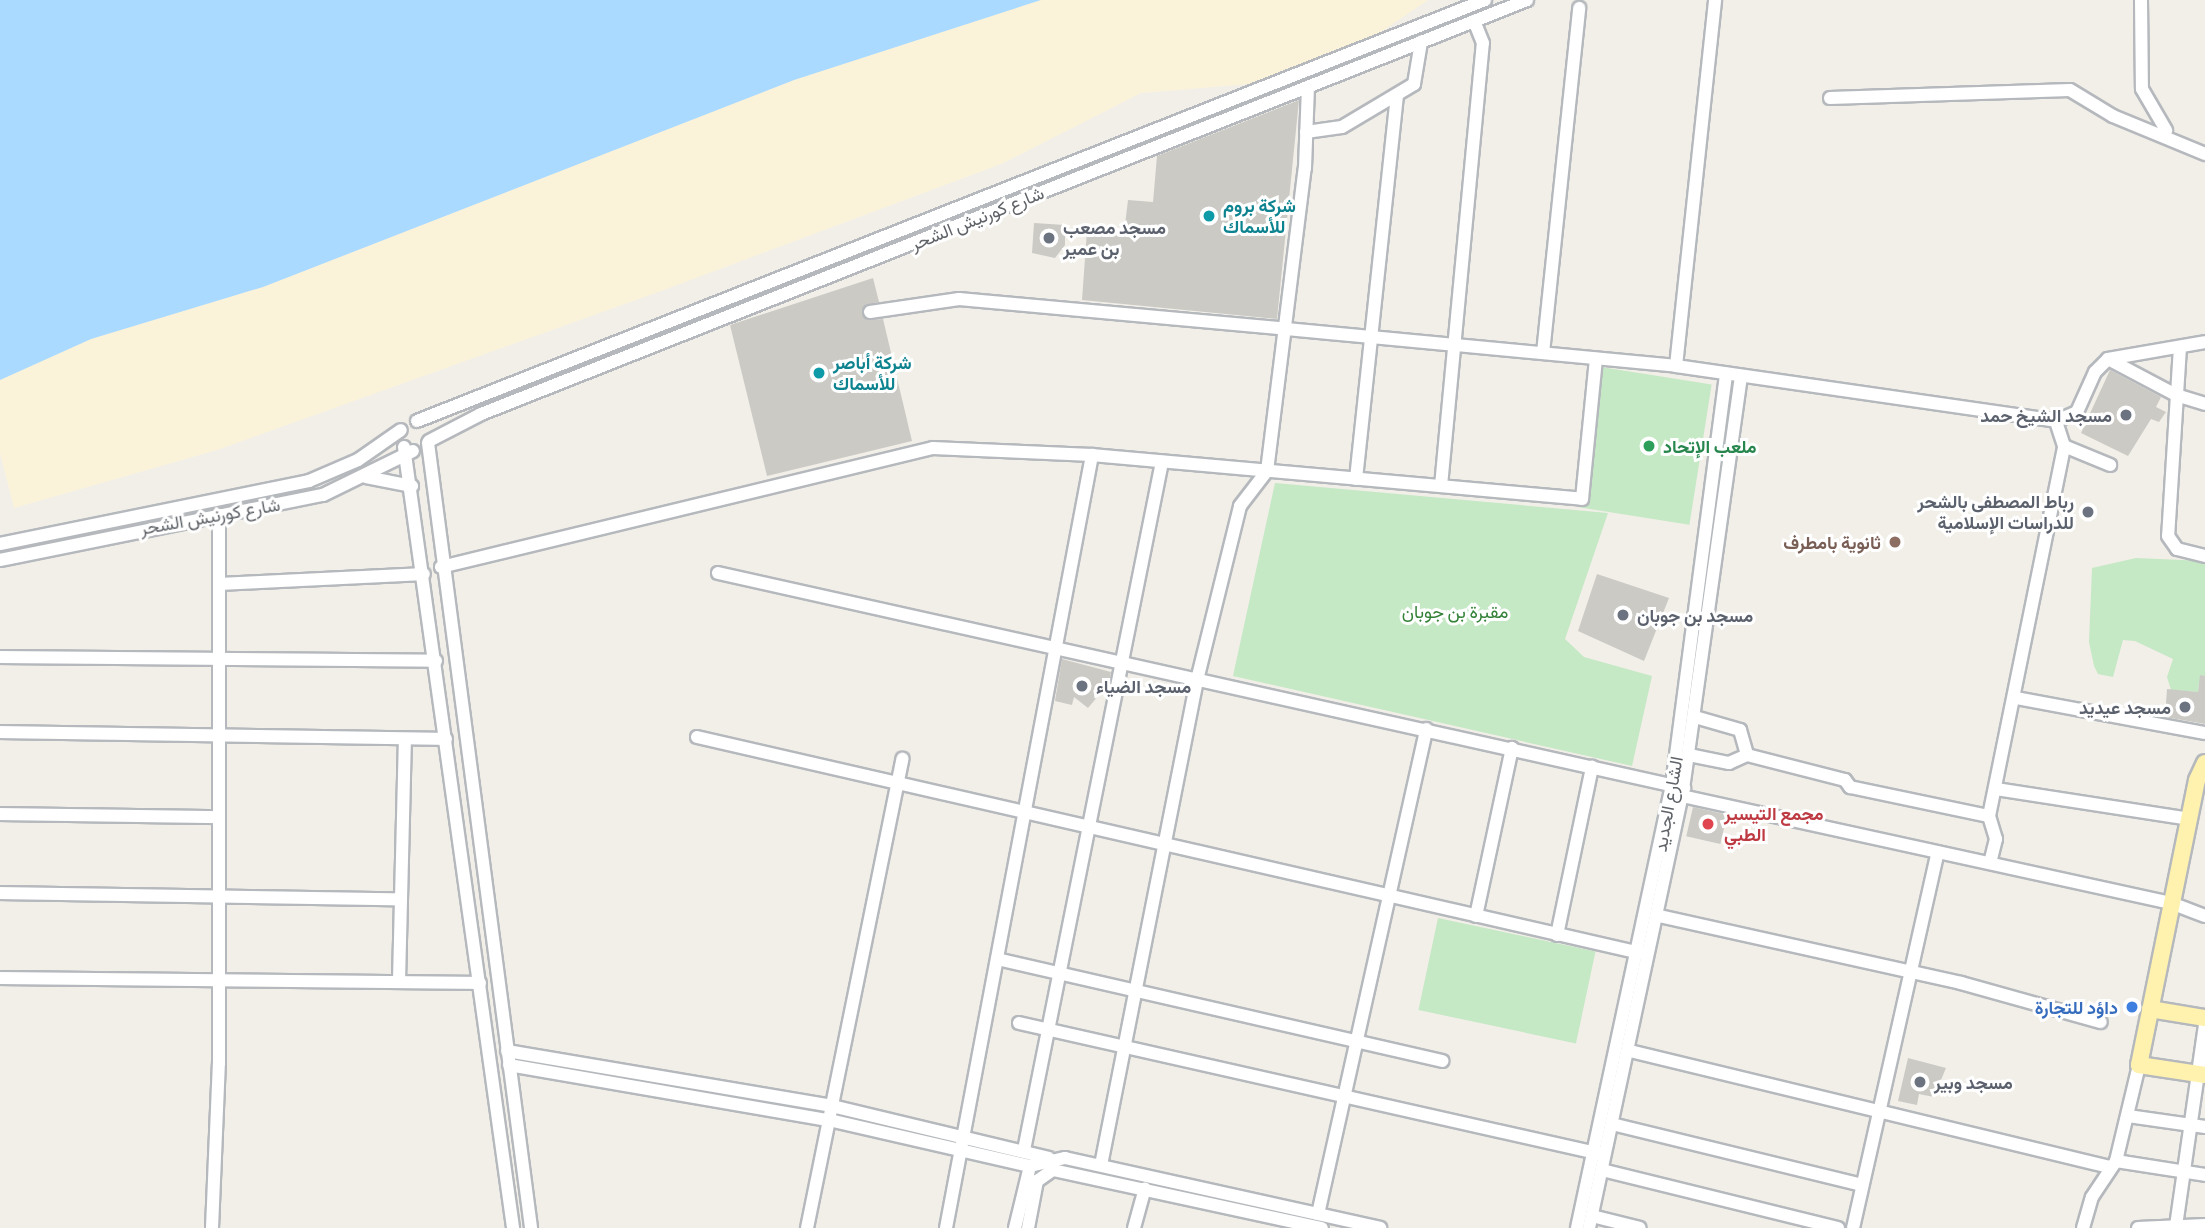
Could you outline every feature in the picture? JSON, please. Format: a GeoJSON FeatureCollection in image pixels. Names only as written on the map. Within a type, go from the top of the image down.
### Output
{"type":"FeatureCollection","features":[{"type":"Feature","properties":{"kind":"main road"},"geometry":{"type":"LineString","coordinates":[[2201,1075],[2139,1065],[2171,903],[2205,763]]}},
{"type":"Feature","properties":{"kind":"main road"},"geometry":{"type":"LineString","coordinates":[[2150,1009],[2205,1018]]}},
{"type":"Feature","properties":{"kind":"street","name":"شارع كورنيش الشحر"},"geometry":{"type":"LineString","coordinates":[[0,560],[103,530],[309,481],[358,460],[417,421],[760,283],[1485,0]]}},
{"type":"Feature","properties":{"kind":"street","name":"شارع كورنيش الشحر"},"geometry":{"type":"LineString","coordinates":[[0,544],[219,515],[323,495],[366,477],[408,451],[481,414],[1527,0]]}},
{"type":"Feature","properties":{"kind":"street"},"geometry":{"type":"LineString","coordinates":[[1676,366],[1715,0]]}},
{"type":"Feature","properties":{"kind":"street"},"geometry":{"type":"LineString","coordinates":[[2141,0],[2142,89],[2166,130]]}},
{"type":"Feature","properties":{"kind":"street"},"geometry":{"type":"LineString","coordinates":[[1543,353],[1579,8]]}},
{"type":"Feature","properties":{"kind":"street"},"geometry":{"type":"LineString","coordinates":[[1441,486],[1483,43],[1474,21]]}},
{"type":"Feature","properties":{"kind":"street"},"geometry":{"type":"LineString","coordinates":[[1306,132],[1342,127],[1414,85],[1420,42]]}},
{"type":"Feature","properties":{"kind":"street"},"geometry":{"type":"LineString","coordinates":[[1101,1165],[1198,676],[1240,506],[1267,471],[1287,329],[1308,88]]}},
{"type":"Feature","properties":{"kind":"street"},"geometry":{"type":"LineString","coordinates":[[1830,98],[2070,90],[2113,116],[2205,153]]}},
{"type":"Feature","properties":{"kind":"street"},"geometry":{"type":"LineString","coordinates":[[1356,479],[1397,95]]}},
{"type":"Feature","properties":{"kind":"street"},"geometry":{"type":"LineString","coordinates":[[1133,136],[1140,153]]}},
{"type":"Feature","properties":{"kind":"street"},"geometry":{"type":"LineString","coordinates":[[760,283],[769,300]]}},
{"type":"Feature","properties":{"kind":"street"},"geometry":{"type":"LineString","coordinates":[[870,312],[959,299],[1287,329],[1676,366],[2056,421],[2077,412],[2095,372],[2108,359],[2204,342]]}},
{"type":"Feature","properties":{"kind":"street"},"geometry":{"type":"LineString","coordinates":[[2180,347],[2168,536],[2177,550],[2205,556]]}},
{"type":"Feature","properties":{"kind":"street"},"geometry":{"type":"LineString","coordinates":[[441,567],[933,448],[1092,455],[1582,499],[1596,359]]}},
{"type":"Feature","properties":{"kind":"street"},"geometry":{"type":"LineString","coordinates":[[2108,359],[2176,395],[2205,404]]}},
{"type":"Feature","properties":{"kind":"street","name":"الشارع الجديد"},"geometry":{"type":"LineString","coordinates":[[1577,1228],[1612,1124],[1659,916],[1679,789],[1726,374]]}},
{"type":"Feature","properties":{"kind":"street","name":"الشارع الجديد"},"geometry":{"type":"LineString","coordinates":[[1590,1222],[1602,1170],[1600,1154],[1640,953],[1689,755],[1741,376]]}},
{"type":"Feature","properties":{"kind":"street"},"geometry":{"type":"LineString","coordinates":[[417,421],[428,428],[441,567],[531,1228]]}},
{"type":"Feature","properties":{"kind":"street"},"geometry":{"type":"LineString","coordinates":[[1990,863],[1996,839],[1989,816],[2016,698],[2064,446],[2056,421]]}},
{"type":"Feature","properties":{"kind":"street"},"geometry":{"type":"LineString","coordinates":[[401,430],[408,451],[513,1228]]}},
{"type":"Feature","properties":{"kind":"street"},"geometry":{"type":"LineString","coordinates":[[2064,446],[2110,465]]}},
{"type":"Feature","properties":{"kind":"street"},"geometry":{"type":"LineString","coordinates":[[946,1228],[1092,455]]}},
{"type":"Feature","properties":{"kind":"street"},"geometry":{"type":"LineString","coordinates":[[1024,1150],[1162,462]]}},
{"type":"Feature","properties":{"kind":"street"},"geometry":{"type":"LineString","coordinates":[[366,477],[412,486]]}},
{"type":"Feature","properties":{"kind":"street"},"geometry":{"type":"LineString","coordinates":[[212,1228],[218,979],[219,515]]}},
{"type":"Feature","properties":{"kind":"street"},"geometry":{"type":"LineString","coordinates":[[718,573],[1198,676],[1512,748],[1938,852],[2171,903],[2205,916]]}},
{"type":"Feature","properties":{"kind":"street"},"geometry":{"type":"LineString","coordinates":[[220,584],[424,574]]}},
{"type":"Feature","properties":{"kind":"street"},"geometry":{"type":"LineString","coordinates":[[0,657],[436,661]]}},
{"type":"Feature","properties":{"kind":"street"},"geometry":{"type":"LineString","coordinates":[[2016,698],[2064,711],[2205,733]]}},
{"type":"Feature","properties":{"kind":"street"},"geometry":{"type":"LineString","coordinates":[[1695,717],[1740,730],[1746,738],[1747,755]]}},
{"type":"Feature","properties":{"kind":"street"},"geometry":{"type":"LineString","coordinates":[[1318,1214],[1426,729]]}},
{"type":"Feature","properties":{"kind":"street"},"geometry":{"type":"LineString","coordinates":[[0,732],[446,739]]}},
{"type":"Feature","properties":{"kind":"street"},"geometry":{"type":"LineString","coordinates":[[697,737],[897,785],[1640,953]]}},
{"type":"Feature","properties":{"kind":"street"},"geometry":{"type":"LineString","coordinates":[[399,981],[405,739]]}},
{"type":"Feature","properties":{"kind":"street"},"geometry":{"type":"LineString","coordinates":[[1476,916],[1512,748]]}},
{"type":"Feature","properties":{"kind":"street"},"geometry":{"type":"LineString","coordinates":[[1689,755],[1729,763],[1747,755],[1845,780],[1850,787],[1989,816]]}},
{"type":"Feature","properties":{"kind":"street"},"geometry":{"type":"LineString","coordinates":[[807,1228],[902,759]]}},
{"type":"Feature","properties":{"kind":"street"},"geometry":{"type":"LineString","coordinates":[[1557,934],[1592,767]]}},
{"type":"Feature","properties":{"kind":"street"},"geometry":{"type":"LineString","coordinates":[[1996,789],[2190,819]]}},
{"type":"Feature","properties":{"kind":"street"},"geometry":{"type":"LineString","coordinates":[[0,814],[219,817]]}},
{"type":"Feature","properties":{"kind":"street"},"geometry":{"type":"LineString","coordinates":[[1853,1228],[1938,852]]}},
{"type":"Feature","properties":{"kind":"street"},"geometry":{"type":"LineString","coordinates":[[0,893],[401,899]]}},
{"type":"Feature","properties":{"kind":"street"},"geometry":{"type":"LineString","coordinates":[[1659,916],[1910,975],[1961,983],[2101,1023]]}},
{"type":"Feature","properties":{"kind":"street"},"geometry":{"type":"LineString","coordinates":[[996,959],[1442,1061]]}},
{"type":"Feature","properties":{"kind":"street"},"geometry":{"type":"LineString","coordinates":[[0,978],[480,984]]}},
{"type":"Feature","properties":{"kind":"street"},"geometry":{"type":"LineString","coordinates":[[1019,1023],[1600,1154]]}},
{"type":"Feature","properties":{"kind":"street"},"geometry":{"type":"LineString","coordinates":[[2176,1226],[2189,1125],[2201,1075],[2205,1025]]}},
{"type":"Feature","properties":{"kind":"street"},"geometry":{"type":"LineString","coordinates":[[507,1051],[832,1106],[964,1134],[1049,1158],[1101,1165],[1380,1228]]}},
{"type":"Feature","properties":{"kind":"street"},"geometry":{"type":"LineString","coordinates":[[1630,1051],[1878,1113],[2112,1164],[2205,1175]]}},
{"type":"Feature","properties":{"kind":"street"},"geometry":{"type":"LineString","coordinates":[[509,1065],[829,1120],[961,1148],[1030,1166],[1049,1158]]}},
{"type":"Feature","properties":{"kind":"street"},"geometry":{"type":"LineString","coordinates":[[2083,1228],[2112,1164],[2128,1116],[2139,1065]]}},
{"type":"Feature","properties":{"kind":"street"},"geometry":{"type":"LineString","coordinates":[[2128,1116],[2205,1127]]}},
{"type":"Feature","properties":{"kind":"street"},"geometry":{"type":"LineString","coordinates":[[1612,1124],[1862,1185]]}},
{"type":"Feature","properties":{"kind":"street"},"geometry":{"type":"LineString","coordinates":[[1015,1228],[1030,1166]]}},
{"type":"Feature","properties":{"kind":"street"},"geometry":{"type":"LineString","coordinates":[[1602,1170],[1838,1228]]}},
{"type":"Feature","properties":{"kind":"street"},"geometry":{"type":"LineString","coordinates":[[1028,1228],[1037,1181],[1048,1171],[1145,1188],[1322,1228]]}},
{"type":"Feature","properties":{"kind":"street"},"geometry":{"type":"LineString","coordinates":[[1134,1228],[1145,1188]]}},
{"type":"Feature","properties":{"kind":"street"},"geometry":{"type":"LineString","coordinates":[[1590,1222],[1640,1228]]}},
{"type":"Feature","properties":{"kind":"street"},"geometry":{"type":"LineString","coordinates":[[2138,1228],[2205,1225]]}},
{"type":"Feature","properties":{"kind":"green space","name":"ملعب الإتحاد"},"geometry":{"type":"Polygon","coordinates":[[[1601,367],[1712,385],[1689,525],[1579,507],[1601,367]]]}},
{"type":"Feature","properties":{"kind":"green space","name":"مقبرة بن جوبان"},"geometry":{"type":"Polygon","coordinates":[[[1275,483],[1608,513],[1565,639],[1584,657],[1652,676],[1632,766],[1233,676],[1275,483]]]}},
{"type":"Feature","properties":{"kind":"green space"},"geometry":{"type":"Polygon","coordinates":[[[2136,558],[2205,561],[2205,685],[2199,683],[2198,692],[2171,690],[2167,677],[2173,659],[2135,641],[2123,640],[2113,677],[2098,674],[2094,666],[2089,642],[2092,568],[2136,558]]]}},
{"type":"Feature","properties":{"kind":"green space"},"geometry":{"type":"Polygon","coordinates":[[[1438,918],[1595,951],[1576,1043],[1418,1010],[1438,918]]]}},
{"type":"Feature","properties":{"kind":"sand"},"geometry":{"type":"Polygon","coordinates":[[[1041,0],[1428,0],[1369,40],[1276,82],[1141,93],[1001,164],[661,291],[217,450],[14,508],[0,453],[0,380],[91,339],[263,287],[794,80],[1041,0]]]}},
{"type":"Feature","properties":{"kind":"water"},"geometry":{"type":"Polygon","coordinates":[[[0,0],[1041,0],[794,80],[263,287],[91,339],[0,380],[0,0]]]}},
{"type":"Feature","properties":{"kind":"building","name":"شركة بروم للأسماك"},"geometry":{"type":"Polygon","coordinates":[[[1299,100],[1277,319],[1082,300],[1087,230],[1124,233],[1128,200],[1153,202],[1157,156],[1299,100]]]}},
{"type":"Feature","properties":{"kind":"building","name":"مسجد مصعب بن عمير"},"geometry":{"type":"Polygon","coordinates":[[[1034,223],[1065,225],[1065,245],[1055,258],[1032,253],[1034,223]]]}},
{"type":"Feature","properties":{"kind":"building","name":"شركة أباصر للأسماك"},"geometry":{"type":"Polygon","coordinates":[[[873,278],[879,302],[865,305],[862,314],[867,320],[883,319],[912,441],[767,476],[730,325],[873,278]]]}},
{"type":"Feature","properties":{"kind":"building","name":"مسجد الشيخ حمد"},"geometry":{"type":"Polygon","coordinates":[[[2110,370],[2161,397],[2156,407],[2166,412],[2159,422],[2151,419],[2128,456],[2081,433],[2110,370]]]}},
{"type":"Feature","properties":{"kind":"building","name":"مسجد بن جوبان"},"geometry":{"type":"Polygon","coordinates":[[[1597,574],[1669,598],[1644,661],[1578,631],[1597,574]]]}},
{"type":"Feature","properties":{"kind":"building","name":"مسجد الضياء"},"geometry":{"type":"Polygon","coordinates":[[[1062,659],[1111,672],[1109,683],[1088,708],[1074,697],[1072,705],[1055,701],[1062,659]]]}},
{"type":"Feature","properties":{"kind":"building","name":"مسجد عيديد"},"geometry":{"type":"Polygon","coordinates":[[[2200,675],[2205,676],[2205,724],[2165,717],[2167,689],[2198,692],[2200,675]]]}},
{"type":"Feature","properties":{"kind":"building","name":"مجمع التيسير الطبي"},"geometry":{"type":"Polygon","coordinates":[[[1693,807],[1727,815],[1720,844],[1686,836],[1693,807]]]}},
{"type":"Feature","properties":{"kind":"building","name":"مسجد وبير"},"geometry":{"type":"Polygon","coordinates":[[[1908,1058],[1946,1068],[1934,1097],[1919,1094],[1917,1105],[1898,1101],[1908,1058]]]}},
{"type":"Feature","properties":{"kind":"place","name":"شركة بروم للأسماك"},"geometry":{"type":"Point","coordinates":[1209,216]}},
{"type":"Feature","properties":{"kind":"place","name":"مسجد مصعب بن عمير"},"geometry":{"type":"Point","coordinates":[1049,238]}},
{"type":"Feature","properties":{"kind":"place","name":"شركة أباصر للأسماك"},"geometry":{"type":"Point","coordinates":[819,373]}},
{"type":"Feature","properties":{"kind":"place","name":"مسجد الشيخ حمد"},"geometry":{"type":"Point","coordinates":[2126,415]}},
{"type":"Feature","properties":{"kind":"place","name":"ملعب الإتحاد"},"geometry":{"type":"Point","coordinates":[1649,446]}},
{"type":"Feature","properties":{"kind":"place","name":"رباط المصطفى بالشحر للدراسات الإسلامية"},"geometry":{"type":"Point","coordinates":[2088,512]}},
{"type":"Feature","properties":{"kind":"place","name":"ثانوية بامطرف"},"geometry":{"type":"Point","coordinates":[1895,542]}},
{"type":"Feature","properties":{"kind":"place","name":"مسجد بن جوبان"},"geometry":{"type":"Point","coordinates":[1623,615]}},
{"type":"Feature","properties":{"kind":"place","name":"مسجد الضياء"},"geometry":{"type":"Point","coordinates":[1082,686]}},
{"type":"Feature","properties":{"kind":"place","name":"مسجد عيديد"},"geometry":{"type":"Point","coordinates":[2185,707]}},
{"type":"Feature","properties":{"kind":"place","name":"مجمع التيسير الطبي"},"geometry":{"type":"Point","coordinates":[1708,824]}},
{"type":"Feature","properties":{"kind":"place","name":"داؤد للتجارة"},"geometry":{"type":"Point","coordinates":[2132,1007]}},
{"type":"Feature","properties":{"kind":"place","name":"مسجد وبير"},"geometry":{"type":"Point","coordinates":[1920,1082]}}]}
